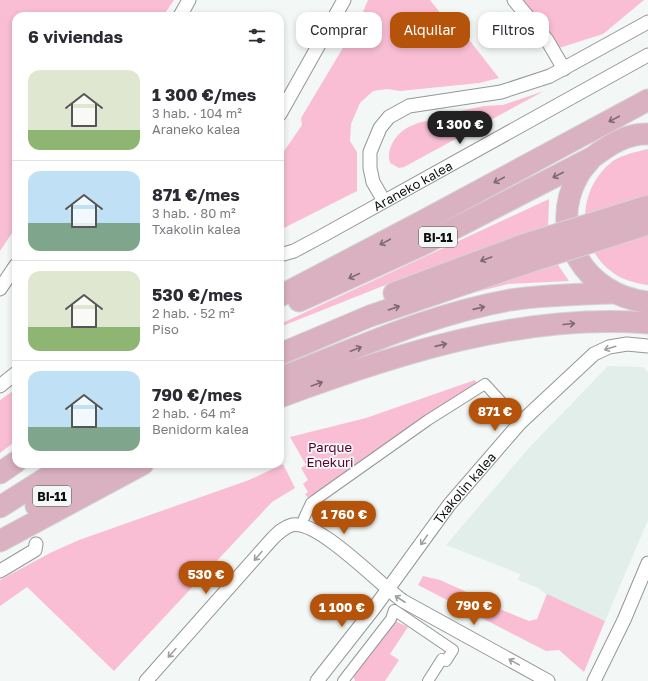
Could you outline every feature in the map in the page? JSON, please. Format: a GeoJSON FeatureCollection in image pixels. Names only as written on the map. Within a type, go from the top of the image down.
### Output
{"type":"FeatureCollection","features":[{"type":"Feature","properties":{"kind":"main road"},"geometry":{"type":"LineString","coordinates":[[284,294],[648,100]]}},
{"type":"Feature","properties":{"kind":"main road"},"geometry":{"type":"LineString","coordinates":[[648,134],[641,134],[615,141],[593,157],[576,181],[569,198],[567,222],[571,243],[580,262],[594,280],[613,293],[633,300],[648,302]]}},
{"type":"Feature","properties":{"kind":"main road","name":"BI-11"},"geometry":{"type":"LineString","coordinates":[[284,308],[422,245],[593,157]]}},
{"type":"Feature","properties":{"kind":"main road"},"geometry":{"type":"LineString","coordinates":[[284,352],[370,316],[648,206]]}},
{"type":"Feature","properties":{"kind":"main road"},"geometry":{"type":"LineString","coordinates":[[284,337],[347,310],[526,254],[648,224]]}},
{"type":"Feature","properties":{"kind":"main road"},"geometry":{"type":"LineString","coordinates":[[284,376],[418,324],[461,312],[510,300],[613,293]]}},
{"type":"Feature","properties":{"kind":"main road"},"geometry":{"type":"LineString","coordinates":[[284,396],[329,379],[434,347],[515,328],[616,320],[648,323]]}},
{"type":"Feature","properties":{"kind":"main road"},"geometry":{"type":"LineString","coordinates":[[0,473],[12,465]]}},
{"type":"Feature","properties":{"kind":"main road"},"geometry":{"type":"LineString","coordinates":[[0,494],[41,468]]}},
{"type":"Feature","properties":{"kind":"main road"},"geometry":{"type":"LineString","coordinates":[[0,508],[62,468]]}},
{"type":"Feature","properties":{"kind":"main road","name":"BI-11"},"geometry":{"type":"LineString","coordinates":[[0,528],[98,468]]}},
{"type":"Feature","properties":{"kind":"main road"},"geometry":{"type":"LineString","coordinates":[[0,541],[136,468]]}},
{"type":"Feature","properties":{"kind":"street"},"geometry":{"type":"LineString","coordinates":[[182,12],[190,0]]}},
{"type":"Feature","properties":{"kind":"street"},"geometry":{"type":"LineString","coordinates":[[284,107],[344,0]]}},
{"type":"Feature","properties":{"kind":"street"},"geometry":{"type":"LineString","coordinates":[[514,0],[547,40],[564,69]]}},
{"type":"Feature","properties":{"kind":"street"},"geometry":{"type":"LineString","coordinates":[[384,201],[373,182],[370,168],[370,152],[380,128],[389,117],[408,106],[473,97],[522,87],[564,69],[648,22]]}},
{"type":"Feature","properties":{"kind":"street","name":"Araneko kalea"},"geometry":{"type":"LineString","coordinates":[[284,255],[294,251],[648,55]]}},
{"type":"Feature","properties":{"kind":"street"},"geometry":{"type":"LineString","coordinates":[[0,289],[12,271]]}},
{"type":"Feature","properties":{"kind":"street","name":"Txakolin kalea"},"geometry":{"type":"LineString","coordinates":[[317,681],[387,590],[449,505],[520,423],[594,354],[609,347],[627,344],[648,346]]}},
{"type":"Feature","properties":{"kind":"street"},"geometry":{"type":"LineString","coordinates":[[0,386],[12,376]]}},
{"type":"Feature","properties":{"kind":"street"},"geometry":{"type":"LineString","coordinates":[[304,518],[311,503],[315,500],[428,420],[485,384],[516,418]]}},
{"type":"Feature","properties":{"kind":"street"},"geometry":{"type":"LineString","coordinates":[[146,681],[272,539],[285,527],[293,524],[311,527],[371,573],[387,590],[414,608],[527,676],[548,681]]}},
{"type":"Feature","properties":{"kind":"street"},"geometry":{"type":"LineString","coordinates":[[0,571],[35,550],[36,544]]}},
{"type":"Feature","properties":{"kind":"street"},"geometry":{"type":"LineString","coordinates":[[594,681],[624,620],[648,563]]}},
{"type":"Feature","properties":{"kind":"street"},"geometry":{"type":"LineString","coordinates":[[343,681],[391,618],[394,610],[453,650],[446,661],[442,659],[428,681]]}},
{"type":"Feature","properties":{"kind":"shaded area"},"geometry":{"type":"Polygon","coordinates":[[[608,366],[643,367],[648,372],[648,520],[605,621],[550,597],[538,588],[518,580],[520,574],[446,545],[527,450],[608,366]]]}},
{"type":"Feature","properties":{"kind":"green space"},"geometry":{"type":"Polygon","coordinates":[[[0,0],[174,0],[166,12],[12,12],[12,233],[0,251],[0,0]]]}},
{"type":"Feature","properties":{"kind":"green space"},"geometry":{"type":"Polygon","coordinates":[[[368,0],[430,0],[439,12],[390,12],[390,48],[470,48],[470,41],[499,78],[479,83],[400,91],[387,89],[373,91],[360,103],[351,124],[350,141],[357,152],[357,191],[284,228],[284,151],[302,125],[301,118],[343,48],[382,48],[382,12],[363,12],[368,0]]]}},
{"type":"Feature","properties":{"kind":"green space"},"geometry":{"type":"Polygon","coordinates":[[[521,0],[644,0],[603,34],[559,48],[549,35],[549,12],[530,12],[521,0]]]}},
{"type":"Feature","properties":{"kind":"green space"},"geometry":{"type":"Polygon","coordinates":[[[544,91],[404,167],[399,168],[390,163],[389,152],[393,142],[399,134],[414,125],[460,115],[460,111],[484,106],[503,105],[544,91]]]}},
{"type":"Feature","properties":{"kind":"green space"},"geometry":{"type":"Polygon","coordinates":[[[648,149],[647,285],[620,277],[600,261],[591,247],[585,216],[587,201],[592,186],[601,172],[613,161],[621,157],[648,149]]]}},
{"type":"Feature","properties":{"kind":"green space"},"geometry":{"type":"Polygon","coordinates":[[[549,199],[548,231],[403,278],[284,325],[284,322],[549,199]]]}},
{"type":"Feature","properties":{"kind":"green space"},"geometry":{"type":"Polygon","coordinates":[[[556,262],[569,281],[508,284],[440,301],[556,262]]]}},
{"type":"Feature","properties":{"kind":"green space","name":"Parque Enekuri"},"geometry":{"type":"Polygon","coordinates":[[[475,380],[477,385],[310,500],[305,494],[308,492],[303,484],[308,480],[301,468],[306,465],[290,437],[366,418],[475,380]]]}},
{"type":"Feature","properties":{"kind":"green space"},"geometry":{"type":"Polygon","coordinates":[[[12,392],[12,444],[0,453],[0,400],[12,392]]]}},
{"type":"Feature","properties":{"kind":"green space"},"geometry":{"type":"Polygon","coordinates":[[[284,466],[295,488],[272,502],[114,671],[27,587],[0,606],[0,580],[52,552],[79,540],[249,480],[274,468],[284,468],[284,466]]]}},
{"type":"Feature","properties":{"kind":"green space"},"geometry":{"type":"Polygon","coordinates":[[[423,576],[440,580],[482,599],[482,602],[529,621],[537,619],[547,594],[605,621],[584,672],[559,650],[546,651],[418,585],[423,576]]]}},
{"type":"Feature","properties":{"kind":"green space"},"geometry":{"type":"Polygon","coordinates":[[[391,619],[408,627],[390,654],[399,660],[385,681],[355,681],[352,671],[391,619]]]}}]}
